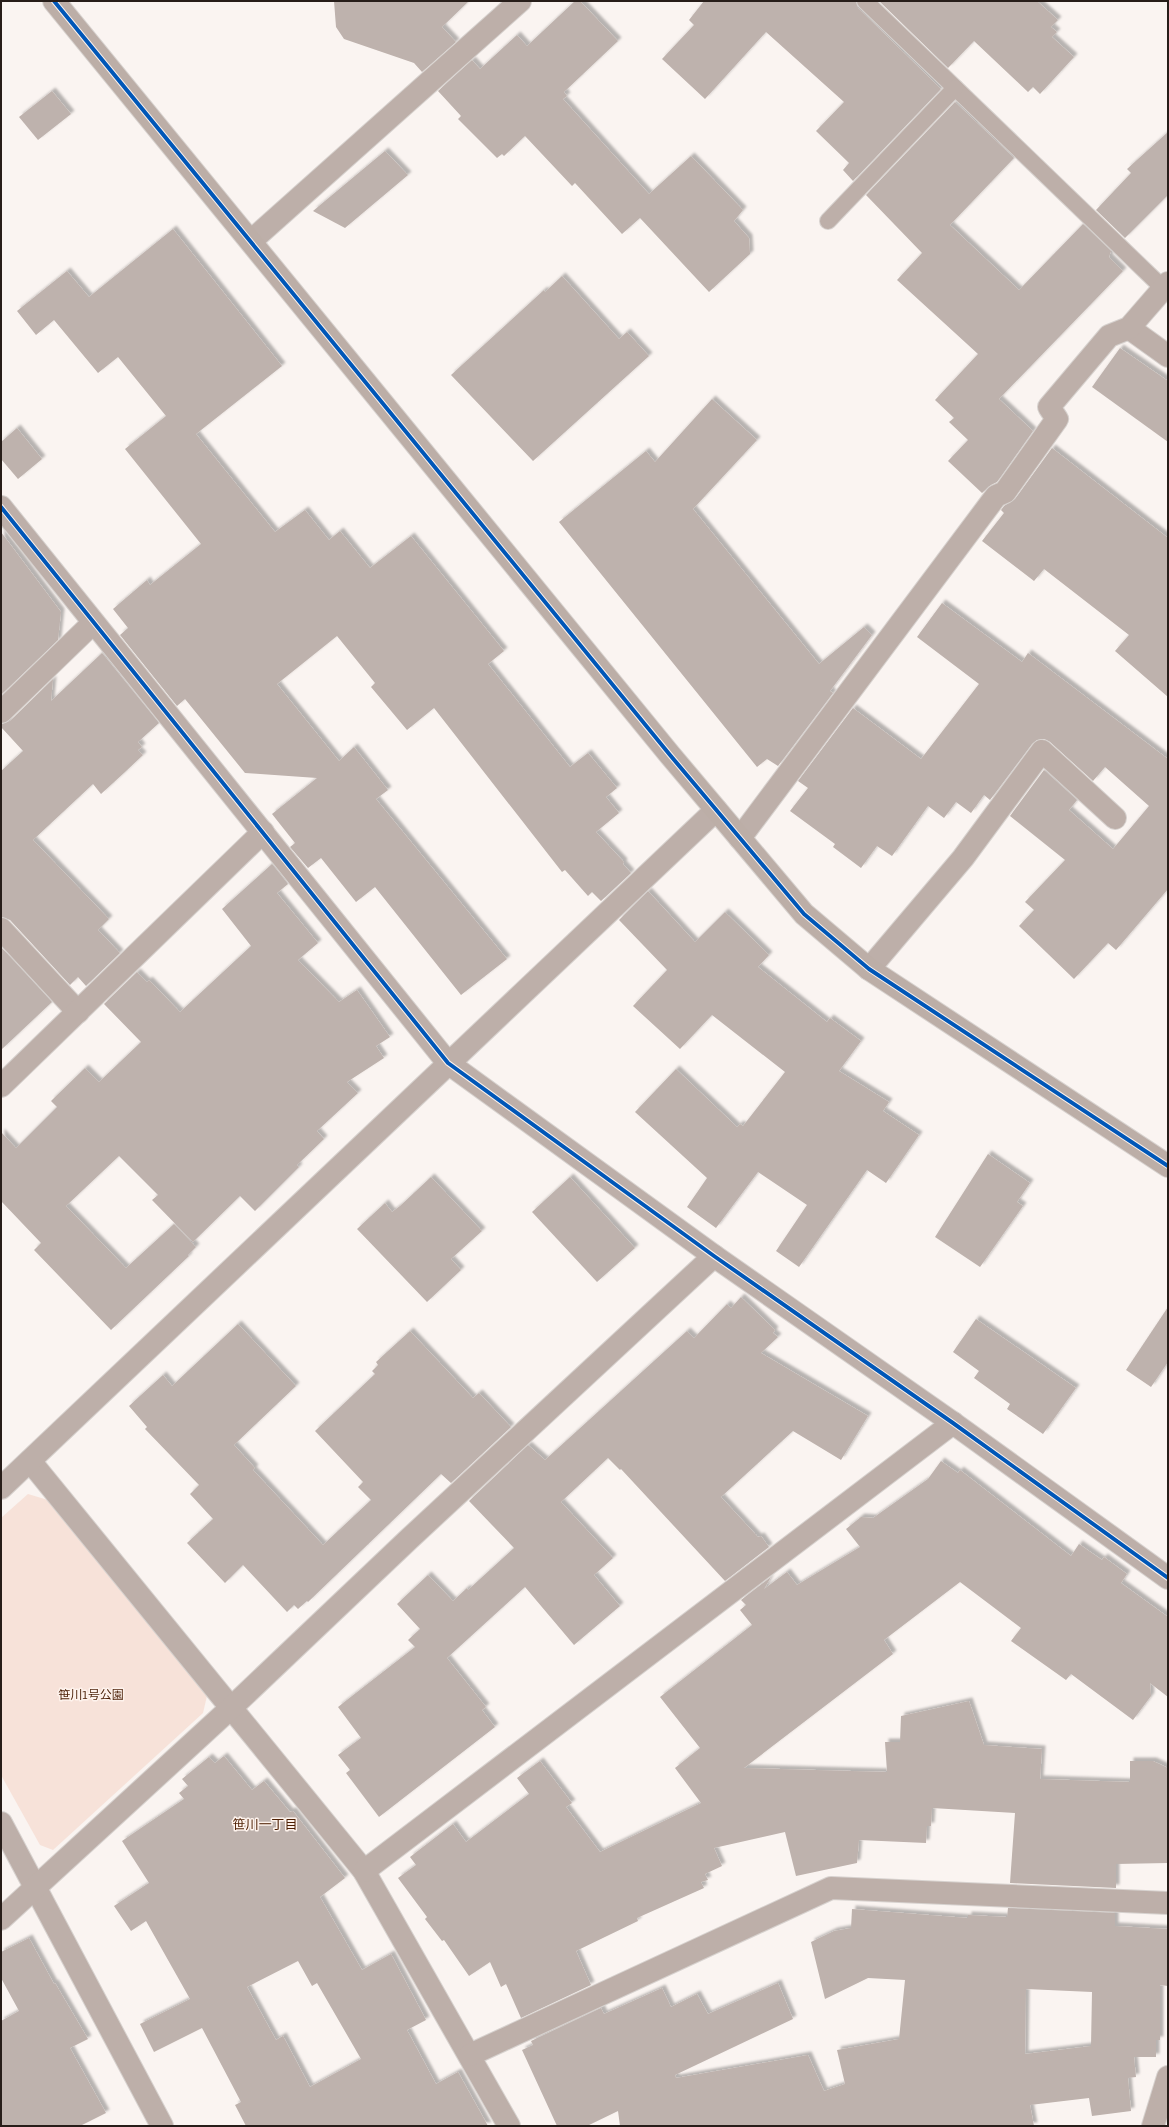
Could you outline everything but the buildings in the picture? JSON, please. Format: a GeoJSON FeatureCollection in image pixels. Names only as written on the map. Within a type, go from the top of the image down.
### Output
{"type":"FeatureCollection","features":[{"type":"Feature","properties":{"kind":"street"},"geometry":{"type":"LineString","coordinates":[[54,1],[716,810],[804,914],[869,970],[1168,1166]]}},
{"type":"Feature","properties":{"kind":"street"},"geometry":{"type":"LineString","coordinates":[[251,241],[520,1]]}},
{"type":"Feature","properties":{"kind":"street"},"geometry":{"type":"LineString","coordinates":[[740,838],[996,496],[1004,492],[1057,419],[1049,407],[1109,336],[1129,328],[1165,286]]}},
{"type":"Feature","properties":{"kind":"street"},"geometry":{"type":"LineString","coordinates":[[1129,328],[1168,356]]}},
{"type":"Feature","properties":{"kind":"street"},"geometry":{"type":"LineString","coordinates":[[3,513],[263,832],[448,1063],[714,1256],[953,1423],[1168,1578]]}},
{"type":"Feature","properties":{"kind":"street"},"geometry":{"type":"LineString","coordinates":[[1,712],[93,624]]}},
{"type":"Feature","properties":{"kind":"street"},"geometry":{"type":"LineString","coordinates":[[869,970],[963,858],[1042,751],[1115,818]]}},
{"type":"Feature","properties":{"kind":"street"},"geometry":{"type":"LineString","coordinates":[[1,1488],[716,810]]}},
{"type":"Feature","properties":{"kind":"street"},"geometry":{"type":"LineString","coordinates":[[1,1086],[263,832]]}},
{"type":"Feature","properties":{"kind":"street"},"geometry":{"type":"LineString","coordinates":[[1,929],[78,1012]]}},
{"type":"Feature","properties":{"kind":"street"},"geometry":{"type":"LineString","coordinates":[[1,1919],[232,1707],[409,1539],[714,1256]]}},
{"type":"Feature","properties":{"kind":"street"},"geometry":{"type":"LineString","coordinates":[[364,1871],[953,1423]]}},
{"type":"Feature","properties":{"kind":"street"},"geometry":{"type":"LineString","coordinates":[[30,1461],[232,1707],[364,1871],[509,2126]]}},
{"type":"Feature","properties":{"kind":"street"},"geometry":{"type":"LineString","coordinates":[[1,1823],[36,1886],[162,2126]]}},
{"type":"Feature","properties":{"kind":"street"},"geometry":{"type":"LineString","coordinates":[[470,2055],[831,1888],[1168,1903]]}},
{"type":"Feature","properties":{"kind":"street"},"geometry":{"type":"LineString","coordinates":[[1154,2126],[1168,2077]]}},
{"type":"Feature","properties":{"kind":"lane"},"geometry":{"type":"LineString","coordinates":[[865,1],[1165,286]]}},
{"type":"Feature","properties":{"kind":"lane"},"geometry":{"type":"LineString","coordinates":[[828,221],[955,88]]}},
{"type":"Feature","properties":{"kind":"green space","name":"笹川1号公園"},"geometry":{"type":"Polygon","coordinates":[[[28,1494],[48,1500],[207,1696],[203,1713],[53,1850],[40,1845],[1,1775],[1,1518],[28,1494]]]}},
{"type":"Feature","properties":{"kind":"cycle path"},"geometry":{"type":"LineString","coordinates":[[54,1],[670,755],[804,914],[869,969],[1168,1166]]}},
{"type":"Feature","properties":{"kind":"cycle path"},"geometry":{"type":"LineString","coordinates":[[1,507],[448,1063],[714,1256],[953,1423],[1168,1578]]}},
{"type":"Feature","properties":{"kind":"district","name":"笹川一丁目"},"geometry":{"type":"Point","coordinates":[265,1824]}}]}
